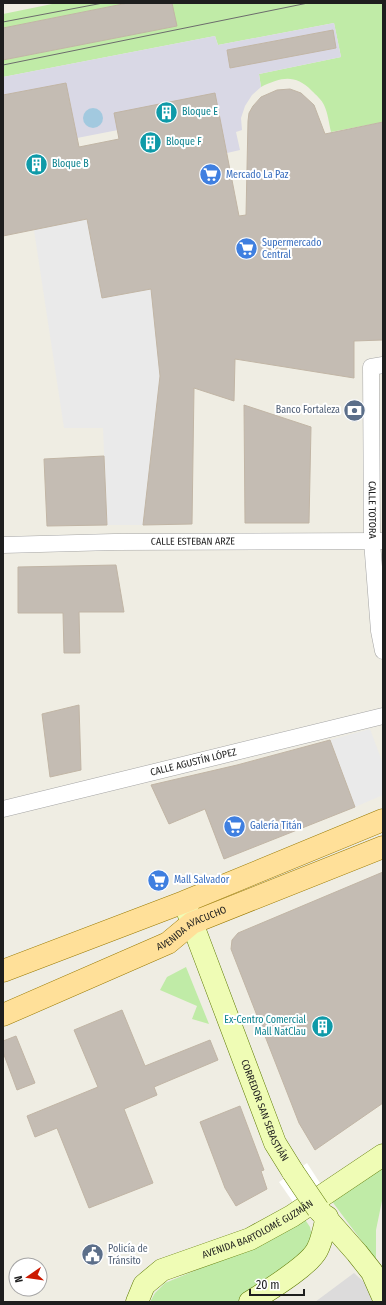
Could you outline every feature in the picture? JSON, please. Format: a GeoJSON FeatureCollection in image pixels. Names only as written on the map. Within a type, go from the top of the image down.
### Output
{"type":"FeatureCollection","features":[{"type":"Feature","properties":{"kind":"main road"},"geometry":{"type":"LineString","coordinates":[[3,971],[184,902],[383,820]]}},
{"type":"Feature","properties":{"kind":"main road","name":"AVENIDA AYACUCHO"},"geometry":{"type":"LineString","coordinates":[[3,1015],[168,943],[192,923],[383,847]]}},
{"type":"Feature","properties":{"kind":"street","name":"CALLE TOTORA"},"geometry":{"type":"LineString","coordinates":[[377,366],[377,541],[379,631],[383,651]]}},
{"type":"Feature","properties":{"kind":"street","name":"CALLE ESTEBAN ARZE"},"geometry":{"type":"LineString","coordinates":[[3,545],[114,542],[377,541]]}},
{"type":"Feature","properties":{"kind":"street","name":"CALLE AGUSTÍN LÓPEZ"},"geometry":{"type":"LineString","coordinates":[[3,809],[383,716]]}},
{"type":"Feature","properties":{"kind":"street","name":"CORREDOR SAN SEBASTIÁN"},"geometry":{"type":"LineString","coordinates":[[184,902],[275,1143],[293,1172],[322,1213],[372,1272],[383,1297]]}},
{"type":"Feature","properties":{"kind":"street","name":"AVENIDA BARTOLOMÉ GUZMÁN"},"geometry":{"type":"LineString","coordinates":[[137,1302],[144,1286],[162,1270],[250,1239],[292,1216],[383,1155]]}},
{"type":"Feature","properties":{"kind":"street","name":"AVENIDA BARTOLOMÉ GUZMÁN"},"geometry":{"type":"LineString","coordinates":[[250,1302],[300,1268],[311,1258],[317,1250],[322,1213]]}},
{"type":"Feature","properties":{"kind":"shaded area"},"geometry":{"type":"Polygon","coordinates":[[[334,23],[341,57],[259,74],[261,87],[252,95],[245,106],[241,118],[242,130],[236,132],[240,150],[227,153],[225,145],[118,130],[77,138],[66,83],[3,95],[3,77],[215,36],[218,45],[334,23]],[[333,30],[227,50],[230,67],[336,48],[333,30]]]}},
{"type":"Feature","properties":{"kind":"shaded area"},"geometry":{"type":"Polygon","coordinates":[[[87,219],[103,298],[151,289],[160,376],[143,525],[107,525],[103,428],[64,428],[34,230],[87,219]]]}},
{"type":"Feature","properties":{"kind":"shaded area"},"geometry":{"type":"Polygon","coordinates":[[[370,729],[383,764],[383,795],[355,807],[330,740],[370,729]]]}},
{"type":"Feature","properties":{"kind":"shaded area"},"geometry":{"type":"Polygon","coordinates":[[[354,1273],[365,1283],[376,1302],[315,1302],[354,1273]]]}},
{"type":"Feature","properties":{"kind":"green space"},"geometry":{"type":"Polygon","coordinates":[[[57,3],[128,3],[3,28],[3,14],[57,3]]]}},
{"type":"Feature","properties":{"kind":"green space"},"geometry":{"type":"Polygon","coordinates":[[[172,3],[383,3],[383,122],[331,132],[323,103],[300,82],[282,79],[261,87],[259,74],[341,57],[334,23],[218,45],[215,36],[3,77],[3,60],[176,26],[172,3]]]}},
{"type":"Feature","properties":{"kind":"green space"},"geometry":{"type":"Polygon","coordinates":[[[186,967],[209,1024],[192,1019],[197,1006],[160,990],[167,977],[186,967]]]}},
{"type":"Feature","properties":{"kind":"green space"},"geometry":{"type":"Polygon","coordinates":[[[383,1166],[383,1196],[376,1230],[376,1260],[331,1200],[383,1166]]]}},
{"type":"Feature","properties":{"kind":"green space"},"geometry":{"type":"Polygon","coordinates":[[[304,1218],[310,1227],[312,1236],[311,1244],[298,1260],[237,1302],[150,1302],[155,1293],[165,1283],[250,1248],[304,1218]]]}},
{"type":"Feature","properties":{"kind":"water"},"geometry":{"type":"Polygon","coordinates":[[[93,108],[100,111],[103,118],[100,125],[93,128],[86,125],[83,118],[86,111],[93,108]]]}},
{"type":"Feature","properties":{"kind":"pier"},"geometry":{"type":"Polygon","coordinates":[[[307,1163],[331,1200],[304,1218],[279,1182],[307,1163]]]}},
{"type":"Feature","properties":{"kind":"building"},"geometry":{"type":"Polygon","coordinates":[[[128,3],[172,3],[177,26],[3,60],[3,28],[128,3]]]}},
{"type":"Feature","properties":{"kind":"building"},"geometry":{"type":"Polygon","coordinates":[[[333,30],[336,48],[230,68],[227,50],[333,30]]]}},
{"type":"Feature","properties":{"kind":"building"},"geometry":{"type":"Polygon","coordinates":[[[66,83],[79,147],[119,139],[114,113],[215,93],[239,216],[246,215],[249,113],[261,97],[277,90],[290,89],[301,93],[314,105],[325,134],[383,122],[383,340],[354,341],[354,378],[235,359],[234,401],[194,388],[192,524],[143,525],[160,376],[151,289],[102,298],[87,219],[3,236],[3,95],[66,83]]]}},
{"type":"Feature","properties":{"kind":"building"},"geometry":{"type":"Polygon","coordinates":[[[244,405],[311,427],[309,523],[245,523],[244,405]]]}},
{"type":"Feature","properties":{"kind":"building"},"geometry":{"type":"Polygon","coordinates":[[[104,456],[107,525],[47,526],[44,459],[104,456]]]}},
{"type":"Feature","properties":{"kind":"building"},"geometry":{"type":"Polygon","coordinates":[[[116,565],[124,612],[79,612],[80,653],[64,653],[63,613],[18,613],[18,567],[116,565]]]}},
{"type":"Feature","properties":{"kind":"building"},"geometry":{"type":"Polygon","coordinates":[[[79,705],[81,770],[50,777],[42,714],[79,705]]]}},
{"type":"Feature","properties":{"kind":"building"},"geometry":{"type":"Polygon","coordinates":[[[330,740],[355,807],[224,859],[205,809],[169,824],[151,785],[237,765],[330,740]]]}},
{"type":"Feature","properties":{"kind":"building","name":"Ex-Centro Comercial Mall NatClau"},"geometry":{"type":"Polygon","coordinates":[[[383,872],[383,1103],[315,1150],[299,1123],[231,949],[232,940],[238,933],[383,872]]]}},
{"type":"Feature","properties":{"kind":"building"},"geometry":{"type":"Polygon","coordinates":[[[122,1010],[145,1066],[210,1040],[218,1060],[154,1087],[157,1095],[124,1109],[153,1183],[89,1208],[57,1128],[35,1137],[27,1116],[98,1087],[74,1030],[122,1010]]]}},
{"type":"Feature","properties":{"kind":"building"},"geometry":{"type":"Polygon","coordinates":[[[16,1036],[35,1083],[17,1090],[3,1052],[3,1041],[16,1036]]]}},
{"type":"Feature","properties":{"kind":"building"},"geometry":{"type":"Polygon","coordinates":[[[240,1106],[264,1170],[261,1171],[267,1189],[236,1206],[225,1188],[200,1122],[240,1106]]]}},
{"type":"Feature","properties":{"kind":"tram line"},"geometry":{"type":"LineString","coordinates":[[3,22],[103,3]]}},
{"type":"Feature","properties":{"kind":"tram line"},"geometry":{"type":"LineString","coordinates":[[3,65],[308,3]]}},
{"type":"Feature","properties":{"kind":"place","name":"Bloque E"},"geometry":{"type":"Point","coordinates":[166,112]}},
{"type":"Feature","properties":{"kind":"place","name":"Bloque F"},"geometry":{"type":"Point","coordinates":[151,142]}},
{"type":"Feature","properties":{"kind":"place","name":"Bloque B"},"geometry":{"type":"Point","coordinates":[37,164]}},
{"type":"Feature","properties":{"kind":"place","name":"Mercado La Paz"},"geometry":{"type":"Point","coordinates":[211,175]}},
{"type":"Feature","properties":{"kind":"place","name":"Supermercado Central"},"geometry":{"type":"Point","coordinates":[247,249]}},
{"type":"Feature","properties":{"kind":"place","name":"Banco Fortaleza"},"geometry":{"type":"Point","coordinates":[355,410]}},
{"type":"Feature","properties":{"kind":"place","name":"Galería Titán"},"geometry":{"type":"Point","coordinates":[235,826]}},
{"type":"Feature","properties":{"kind":"place","name":"Mall Salvador"},"geometry":{"type":"Point","coordinates":[159,880]}},
{"type":"Feature","properties":{"kind":"place","name":"Ex-Centro Comercial Mall NatClau"},"geometry":{"type":"Point","coordinates":[322,1026]}},
{"type":"Feature","properties":{"kind":"place","name":"Policía de Tránsito"},"geometry":{"type":"Point","coordinates":[92,1255]}}]}
